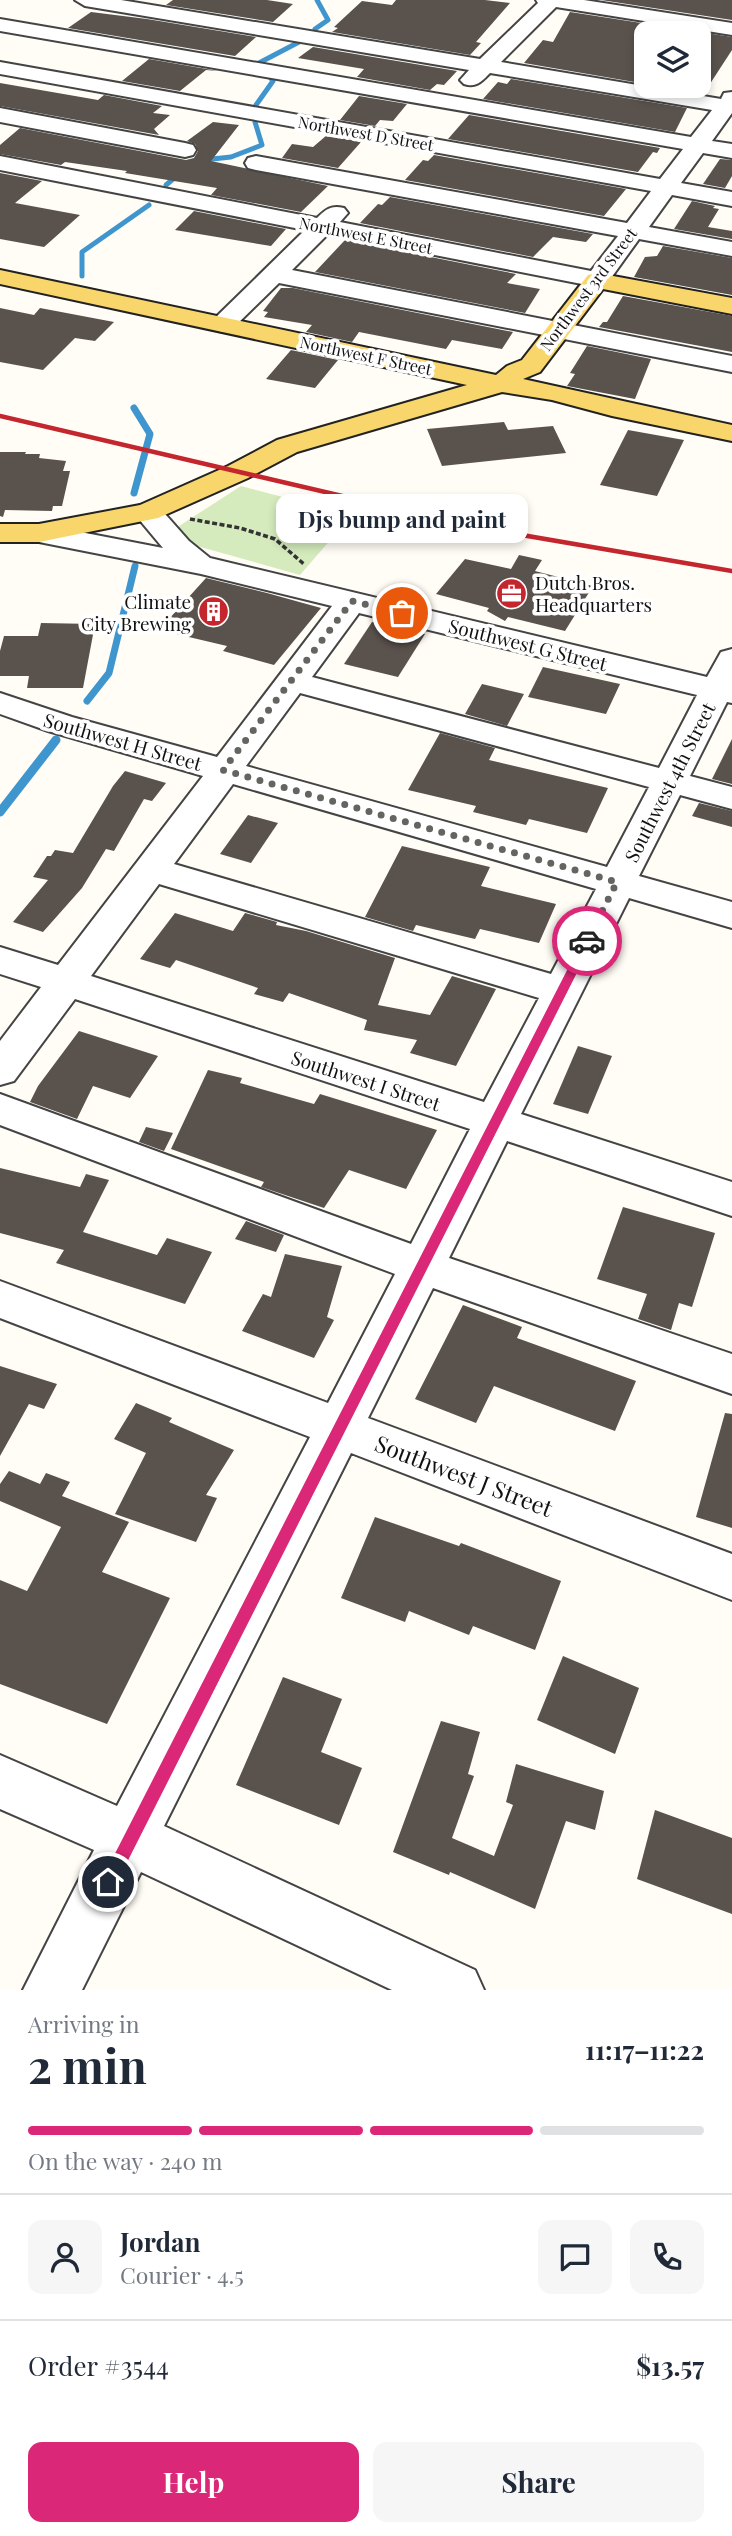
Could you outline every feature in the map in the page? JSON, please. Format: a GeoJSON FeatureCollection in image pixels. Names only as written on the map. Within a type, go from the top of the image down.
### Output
{"type":"FeatureCollection","features":[{"type":"Feature","properties":{"kind":"main road","name":"Northwest F Street"},"geometry":{"type":"LineString","coordinates":[[0,277],[500,384],[537,378],[612,408],[732,433]]}},
{"type":"Feature","properties":{"kind":"main road","name":"Northwest E Street"},"geometry":{"type":"LineString","coordinates":[[597,280],[732,306]]}},
{"type":"Feature","properties":{"kind":"main road","name":"Northwest 3rd Street"},"geometry":{"type":"LineString","coordinates":[[537,378],[559,328],[597,280]]}},
{"type":"Feature","properties":{"kind":"main road"},"geometry":{"type":"LineString","coordinates":[[431,404],[440,388],[435,370]]}},
{"type":"Feature","properties":{"kind":"main road"},"geometry":{"type":"LineString","coordinates":[[39,533],[148,512],[238,472],[270,453],[317,436],[500,384]]}},
{"type":"Feature","properties":{"kind":"main road"},"geometry":{"type":"LineString","coordinates":[[317,436],[489,401],[543,400],[612,408]]}},
{"type":"Feature","properties":{"kind":"main road","name":"Southwest G Street"},"geometry":{"type":"LineString","coordinates":[[0,533],[39,533]]}},
{"type":"Feature","properties":{"kind":"street"},"geometry":{"type":"LineString","coordinates":[[223,324],[550,0],[732,29]]}},
{"type":"Feature","properties":{"kind":"street"},"geometry":{"type":"LineString","coordinates":[[0,57],[75,6],[730,104]]}},
{"type":"Feature","properties":{"kind":"street"},"geometry":{"type":"LineString","coordinates":[[0,25],[732,151]]}},
{"type":"Feature","properties":{"kind":"street","name":"Northwest D Street"},"geometry":{"type":"LineString","coordinates":[[0,68],[421,128],[664,186],[732,198]]}},
{"type":"Feature","properties":{"kind":"street","name":"Northwest 3rd Street"},"geometry":{"type":"LineString","coordinates":[[597,280],[664,186],[730,104]]}},
{"type":"Feature","properties":{"kind":"street"},"geometry":{"type":"LineString","coordinates":[[0,115],[186,150]]}},
{"type":"Feature","properties":{"kind":"street","name":"Northwest E Street"},"geometry":{"type":"LineString","coordinates":[[0,163],[597,280]]}},
{"type":"Feature","properties":{"kind":"street"},"geometry":{"type":"LineString","coordinates":[[256,163],[379,170],[632,231],[732,250]]}},
{"type":"Feature","properties":{"kind":"street"},"geometry":{"type":"LineString","coordinates":[[274,274],[732,364]]}},
{"type":"Feature","properties":{"kind":"street","name":"Southwest G Street"},"geometry":{"type":"LineString","coordinates":[[148,512],[178,547],[201,565]]}},
{"type":"Feature","properties":{"kind":"street","name":"Southwest G Street"},"geometry":{"type":"LineString","coordinates":[[39,533],[201,565],[724,691]]}},
{"type":"Feature","properties":{"kind":"street"},"geometry":{"type":"LineString","coordinates":[[0,1070],[352,601]]}},
{"type":"Feature","properties":{"kind":"street","name":"Southwest 4th Street"},"geometry":{"type":"LineString","coordinates":[[52,1990],[617,882],[669,782],[724,691],[732,659]]}},
{"type":"Feature","properties":{"kind":"street"},"geometry":{"type":"LineString","coordinates":[[292,681],[732,798]]}},
{"type":"Feature","properties":{"kind":"street","name":"Southwest H Street"},"geometry":{"type":"LineString","coordinates":[[0,704],[60,724],[732,915]]}},
{"type":"Feature","properties":{"kind":"street"},"geometry":{"type":"LineString","coordinates":[[150,869],[561,991]]}},
{"type":"Feature","properties":{"kind":"street","name":"Southwest I Street"},"geometry":{"type":"LineString","coordinates":[[0,960],[732,1199]]}},
{"type":"Feature","properties":{"kind":"street"},"geometry":{"type":"LineString","coordinates":[[0,1109],[421,1266],[732,1374]]}},
{"type":"Feature","properties":{"kind":"street","name":"Southwest J Street"},"geometry":{"type":"LineString","coordinates":[[0,1299],[732,1577]]}},
{"type":"Feature","properties":{"kind":"street"},"geometry":{"type":"LineString","coordinates":[[0,1782],[131,1839],[455,1990]]}},
{"type":"Feature","properties":{"kind":"path"},"geometry":{"type":"LineString","coordinates":[[178,517],[240,528],[275,539],[306,566]]}},
{"type":"Feature","properties":{"kind":"path"},"geometry":{"type":"LineString","coordinates":[[275,539],[285,536]]}},
{"type":"Feature","properties":{"kind":"green space"},"geometry":{"type":"Polygon","coordinates":[[[241,486],[352,515],[300,575],[197,546],[176,528],[241,486]]]}},
{"type":"Feature","properties":{"kind":"building"},"geometry":{"type":"Polygon","coordinates":[[[173,0],[267,0],[293,4],[273,22],[166,5],[173,0]]]}},
{"type":"Feature","properties":{"kind":"building"},"geometry":{"type":"Polygon","coordinates":[[[396,0],[485,0],[510,3],[476,42],[481,43],[470,55],[332,32],[362,1],[392,5],[396,0]]]}},
{"type":"Feature","properties":{"kind":"building"},"geometry":{"type":"Polygon","coordinates":[[[601,0],[732,0],[732,20],[601,0]]]}},
{"type":"Feature","properties":{"kind":"building"},"geometry":{"type":"Polygon","coordinates":[[[91,12],[256,37],[235,56],[68,28],[91,12]]]}},
{"type":"Feature","properties":{"kind":"building"},"geometry":{"type":"Polygon","coordinates":[[[570,12],[634,22],[634,82],[524,63],[543,40],[553,42],[570,12]]]}},
{"type":"Feature","properties":{"kind":"building"},"geometry":{"type":"Polygon","coordinates":[[[711,34],[732,37],[732,50],[711,82],[711,34]]]}},
{"type":"Feature","properties":{"kind":"building"},"geometry":{"type":"Polygon","coordinates":[[[313,47],[457,71],[444,85],[437,84],[430,90],[357,77],[364,69],[298,58],[313,47]]]}},
{"type":"Feature","properties":{"kind":"building"},"geometry":{"type":"Polygon","coordinates":[[[149,59],[218,71],[206,70],[180,91],[122,81],[149,59]]]}},
{"type":"Feature","properties":{"kind":"building"},"geometry":{"type":"Polygon","coordinates":[[[511,79],[687,108],[675,132],[483,99],[498,82],[507,84],[511,79]]]}},
{"type":"Feature","properties":{"kind":"building"},"geometry":{"type":"Polygon","coordinates":[[[0,83],[98,100],[104,95],[162,106],[153,113],[170,115],[154,129],[159,135],[0,106],[0,83]]]}},
{"type":"Feature","properties":{"kind":"building"},"geometry":{"type":"Polygon","coordinates":[[[359,96],[407,104],[393,121],[380,120],[375,126],[340,120],[359,96]]]}},
{"type":"Feature","properties":{"kind":"building"},"geometry":{"type":"Polygon","coordinates":[[[469,115],[660,148],[657,153],[653,152],[638,172],[448,139],[469,115]]]}},
{"type":"Feature","properties":{"kind":"building"},"geometry":{"type":"Polygon","coordinates":[[[213,122],[239,125],[211,161],[328,186],[301,212],[211,195],[217,188],[125,173],[127,171],[65,162],[61,165],[0,154],[0,145],[20,128],[186,160],[194,158],[198,151],[195,144],[187,141],[213,122]]]}},
{"type":"Feature","properties":{"kind":"building"},"geometry":{"type":"Polygon","coordinates":[[[327,135],[361,142],[338,168],[282,158],[292,144],[313,147],[327,135]]]}},
{"type":"Feature","properties":{"kind":"building"},"geometry":{"type":"Polygon","coordinates":[[[434,155],[626,189],[604,216],[405,180],[423,160],[428,161],[434,155]]]}},
{"type":"Feature","properties":{"kind":"building"},"geometry":{"type":"Polygon","coordinates":[[[720,159],[732,160],[732,176],[725,188],[703,184],[720,159]]]}},
{"type":"Feature","properties":{"kind":"building"},"geometry":{"type":"Polygon","coordinates":[[[0,173],[42,181],[15,203],[80,215],[44,247],[0,239],[0,173]]]}},
{"type":"Feature","properties":{"kind":"building"},"geometry":{"type":"Polygon","coordinates":[[[390,197],[593,234],[586,242],[553,237],[533,257],[360,223],[378,204],[382,205],[390,197]]]}},
{"type":"Feature","properties":{"kind":"building"},"geometry":{"type":"Polygon","coordinates":[[[692,201],[719,209],[708,227],[732,231],[732,239],[674,229],[692,201]]]}},
{"type":"Feature","properties":{"kind":"building"},"geometry":{"type":"Polygon","coordinates":[[[194,211],[286,229],[271,246],[175,230],[194,211]]]}},
{"type":"Feature","properties":{"kind":"building"},"geometry":{"type":"Polygon","coordinates":[[[345,240],[516,274],[507,283],[540,289],[525,313],[315,272],[345,240]]]}},
{"type":"Feature","properties":{"kind":"building"},"geometry":{"type":"Polygon","coordinates":[[[663,246],[732,258],[732,295],[634,277],[645,257],[657,256],[663,246]]]}},
{"type":"Feature","properties":{"kind":"building"},"geometry":{"type":"Polygon","coordinates":[[[281,288],[293,288],[513,332],[502,349],[452,340],[446,349],[359,332],[352,342],[306,332],[312,325],[264,317],[268,312],[263,311],[281,288]]]}},
{"type":"Feature","properties":{"kind":"building"},"geometry":{"type":"Polygon","coordinates":[[[623,296],[732,316],[732,352],[599,327],[603,322],[607,322],[623,296]]]}},
{"type":"Feature","properties":{"kind":"building"},"geometry":{"type":"Polygon","coordinates":[[[0,308],[34,315],[40,308],[114,322],[95,341],[75,338],[43,370],[0,362],[0,308]]]}},
{"type":"Feature","properties":{"kind":"building"},"geometry":{"type":"Polygon","coordinates":[[[587,346],[651,359],[635,399],[567,386],[575,374],[570,373],[587,346]]]}},
{"type":"Feature","properties":{"kind":"building"},"geometry":{"type":"Polygon","coordinates":[[[291,350],[338,360],[315,388],[266,379],[291,350]]]}},
{"type":"Feature","properties":{"kind":"building"},"geometry":{"type":"Polygon","coordinates":[[[504,422],[508,430],[553,426],[566,453],[442,466],[427,429],[504,422]]]}},
{"type":"Feature","properties":{"kind":"building"},"geometry":{"type":"Polygon","coordinates":[[[628,430],[684,440],[657,496],[600,485],[628,430]]]}},
{"type":"Feature","properties":{"kind":"building"},"geometry":{"type":"Polygon","coordinates":[[[0,452],[26,452],[25,454],[40,454],[39,458],[66,461],[63,471],[70,471],[62,506],[53,506],[52,511],[5,510],[3,517],[0,516],[0,452]]]}},
{"type":"Feature","properties":{"kind":"building","name":"Dutch Bros. Headquarters"},"geometry":{"type":"Polygon","coordinates":[[[519,555],[542,560],[535,571],[593,586],[565,631],[508,617],[505,621],[487,611],[489,608],[436,594],[465,559],[511,569],[519,555]]]}},
{"type":"Feature","properties":{"kind":"building"},"geometry":{"type":"Polygon","coordinates":[[[206,578],[321,608],[274,665],[223,651],[227,646],[159,630],[206,578]]]}},
{"type":"Feature","properties":{"kind":"building"},"geometry":{"type":"Polygon","coordinates":[[[372,622],[425,634],[398,677],[344,664],[372,622]]]}},
{"type":"Feature","properties":{"kind":"building"},"geometry":{"type":"Polygon","coordinates":[[[41,623],[95,624],[83,688],[27,688],[29,676],[0,676],[0,651],[4,636],[38,636],[41,623]]]}},
{"type":"Feature","properties":{"kind":"building"},"geometry":{"type":"Polygon","coordinates":[[[543,667],[620,684],[606,714],[528,697],[543,667]]]}},
{"type":"Feature","properties":{"kind":"building"},"geometry":{"type":"Polygon","coordinates":[[[482,684],[524,694],[507,726],[465,714],[482,684]]]}},
{"type":"Feature","properties":{"kind":"building"},"geometry":{"type":"Polygon","coordinates":[[[440,733],[495,748],[489,760],[608,788],[587,833],[529,819],[526,825],[473,812],[476,806],[408,790],[440,733]]]}},
{"type":"Feature","properties":{"kind":"building"},"geometry":{"type":"Polygon","coordinates":[[[732,739],[732,784],[712,779],[732,739]]]}},
{"type":"Feature","properties":{"kind":"building"},"geometry":{"type":"Polygon","coordinates":[[[125,771],[166,783],[152,801],[144,799],[114,851],[106,849],[82,888],[43,932],[13,922],[48,880],[33,877],[47,856],[51,856],[55,850],[73,853],[113,786],[125,771]]]}},
{"type":"Feature","properties":{"kind":"building"},"geometry":{"type":"Polygon","coordinates":[[[699,803],[732,811],[732,827],[692,816],[699,803]]]}},
{"type":"Feature","properties":{"kind":"building"},"geometry":{"type":"Polygon","coordinates":[[[248,815],[278,823],[251,863],[220,854],[248,815]]]}},
{"type":"Feature","properties":{"kind":"building"},"geometry":{"type":"Polygon","coordinates":[[[402,846],[490,867],[481,886],[556,904],[539,943],[480,929],[475,939],[416,925],[413,931],[365,917],[402,846]]]}},
{"type":"Feature","properties":{"kind":"building"},"geometry":{"type":"Polygon","coordinates":[[[175,913],[233,931],[245,913],[277,922],[276,925],[306,931],[395,958],[378,1005],[430,1015],[452,976],[496,989],[456,1066],[410,1053],[417,1040],[364,1030],[367,1020],[289,993],[283,1002],[254,994],[258,988],[176,960],[170,968],[140,959],[175,913]]]}},
{"type":"Feature","properties":{"kind":"building"},"geometry":{"type":"Polygon","coordinates":[[[79,1031],[158,1056],[130,1098],[93,1086],[77,1119],[30,1102],[38,1086],[79,1031]]]}},
{"type":"Feature","properties":{"kind":"building"},"geometry":{"type":"Polygon","coordinates":[[[578,1046],[612,1056],[588,1114],[553,1104],[578,1046]]]}},
{"type":"Feature","properties":{"kind":"building"},"geometry":{"type":"Polygon","coordinates":[[[208,1070],[242,1078],[240,1083],[314,1104],[320,1094],[437,1130],[406,1189],[349,1170],[324,1208],[261,1187],[264,1182],[171,1149],[208,1070]]]}},
{"type":"Feature","properties":{"kind":"building"},"geometry":{"type":"Polygon","coordinates":[[[146,1127],[173,1133],[164,1151],[139,1142],[146,1127]]]}},
{"type":"Feature","properties":{"kind":"building"},"geometry":{"type":"Polygon","coordinates":[[[0,1168],[80,1187],[86,1174],[109,1180],[83,1232],[157,1255],[167,1238],[212,1252],[185,1304],[56,1263],[64,1250],[0,1233],[0,1168]]]}},
{"type":"Feature","properties":{"kind":"building"},"geometry":{"type":"Polygon","coordinates":[[[623,1207],[715,1233],[692,1307],[679,1303],[671,1330],[638,1319],[647,1294],[597,1279],[623,1207]]]}},
{"type":"Feature","properties":{"kind":"building"},"geometry":{"type":"Polygon","coordinates":[[[246,1221],[284,1235],[276,1252],[235,1239],[246,1221]]]}},
{"type":"Feature","properties":{"kind":"building"},"geometry":{"type":"Polygon","coordinates":[[[285,1254],[342,1266],[327,1317],[334,1320],[314,1358],[242,1331],[263,1294],[271,1297],[285,1254]]]}},
{"type":"Feature","properties":{"kind":"building"},"geometry":{"type":"Polygon","coordinates":[[[463,1305],[522,1327],[517,1338],[636,1381],[615,1431],[494,1386],[476,1423],[415,1399],[463,1305]]]}},
{"type":"Feature","properties":{"kind":"building"},"geometry":{"type":"Polygon","coordinates":[[[0,1366],[57,1384],[44,1409],[29,1404],[0,1456],[0,1366]]]}},
{"type":"Feature","properties":{"kind":"building"},"geometry":{"type":"Polygon","coordinates":[[[136,1403],[172,1418],[169,1422],[234,1450],[206,1495],[217,1498],[196,1542],[115,1514],[146,1453],[114,1439],[136,1403]]]}},
{"type":"Feature","properties":{"kind":"building"},"geometry":{"type":"Polygon","coordinates":[[[725,1413],[732,1414],[732,1528],[696,1517],[725,1413]]]}},
{"type":"Feature","properties":{"kind":"building"},"geometry":{"type":"Polygon","coordinates":[[[9,1471],[40,1484],[46,1473],[70,1482],[62,1496],[129,1522],[102,1572],[170,1598],[107,1724],[0,1684],[0,1580],[27,1591],[61,1527],[0,1501],[0,1484],[9,1471]]]}},
{"type":"Feature","properties":{"kind":"building"},"geometry":{"type":"Polygon","coordinates":[[[375,1517],[459,1546],[461,1543],[561,1581],[535,1650],[473,1626],[469,1635],[409,1611],[405,1622],[341,1598],[375,1517]]]}},
{"type":"Feature","properties":{"kind":"building"},"geometry":{"type":"Polygon","coordinates":[[[563,1656],[639,1688],[615,1754],[537,1720],[563,1656]]]}},
{"type":"Feature","properties":{"kind":"building"},"geometry":{"type":"Polygon","coordinates":[[[283,1677],[342,1699],[321,1752],[362,1768],[339,1825],[236,1785],[283,1677]]]}},
{"type":"Feature","properties":{"kind":"building"},"geometry":{"type":"Polygon","coordinates":[[[441,1721],[480,1732],[468,1774],[474,1776],[452,1838],[494,1856],[513,1805],[506,1802],[516,1764],[604,1791],[595,1830],[566,1821],[535,1909],[450,1872],[449,1875],[393,1852],[441,1721]]]}},
{"type":"Feature","properties":{"kind":"building"},"geometry":{"type":"Polygon","coordinates":[[[655,1810],[732,1838],[732,1914],[637,1879],[655,1810]]]}},
{"type":"Feature","properties":{"kind":"waterway"},"geometry":{"type":"LineString","coordinates":[[315,29],[328,20],[317,0]]}},
{"type":"Feature","properties":{"kind":"waterway"},"geometry":{"type":"LineString","coordinates":[[257,64],[299,42]]}},
{"type":"Feature","properties":{"kind":"waterway"},"geometry":{"type":"LineString","coordinates":[[256,105],[273,81],[269,76]]}},
{"type":"Feature","properties":{"kind":"waterway"},"geometry":{"type":"LineString","coordinates":[[203,160],[231,157],[262,145],[255,122]]}},
{"type":"Feature","properties":{"kind":"waterway"},"geometry":{"type":"LineString","coordinates":[[166,185],[179,174]]}},
{"type":"Feature","properties":{"kind":"waterway"},"geometry":{"type":"LineString","coordinates":[[82,276],[82,252],[149,205]]}},
{"type":"Feature","properties":{"kind":"waterway"},"geometry":{"type":"LineString","coordinates":[[134,408],[150,434],[134,493]]}},
{"type":"Feature","properties":{"kind":"waterway"},"geometry":{"type":"LineString","coordinates":[[87,701],[109,673],[135,566]]}},
{"type":"Feature","properties":{"kind":"waterway"},"geometry":{"type":"LineString","coordinates":[[0,812],[56,740]]}},
{"type":"Feature","properties":{"kind":"railway"},"geometry":{"type":"LineString","coordinates":[[0,416],[475,527],[732,571]]}},
{"type":"Feature","properties":{"kind":"way so far"},"geometry":{"type":"LineString","coordinates":[[402,613],[352,601],[223,770],[617,882],[587,941]]}},
{"type":"Feature","properties":{"kind":"place","name":"Dutch Bros. Headquarters"},"geometry":{"type":"Point","coordinates":[512,593]}},
{"type":"Feature","properties":{"kind":"place","name":"Climate City Brewing"},"geometry":{"type":"Point","coordinates":[214,612]}},
{"type":"Feature","properties":{"kind":"place","name":"Djs bump and paint"},"geometry":{"type":"Point","coordinates":[402,613]}},
{"type":"Feature","properties":{"kind":"route"},"geometry":{"type":"LineString","coordinates":[[108,1882],[587,941]]}}]}
